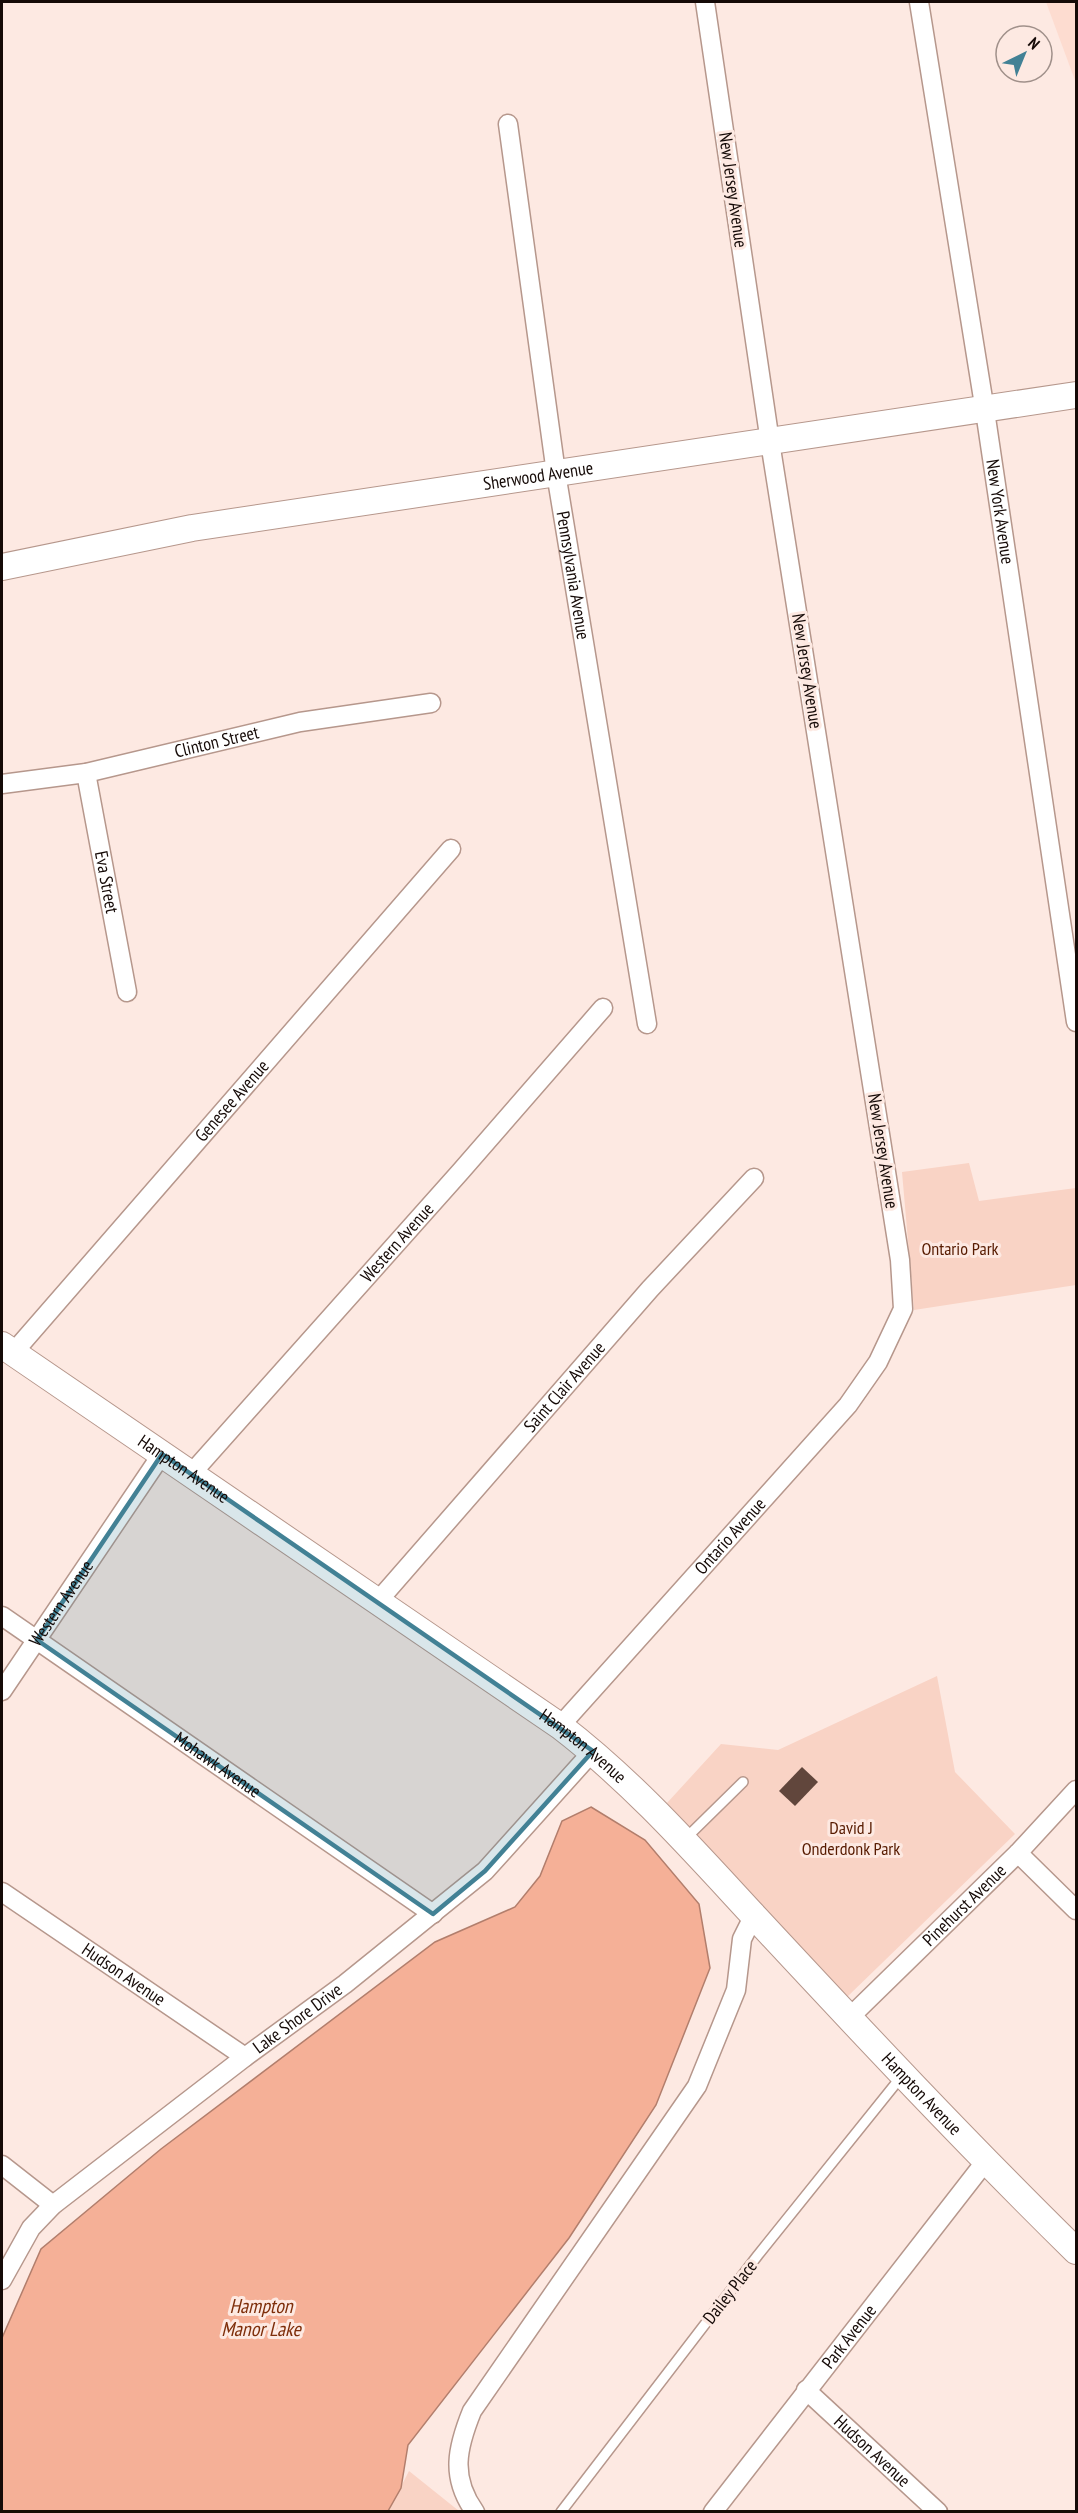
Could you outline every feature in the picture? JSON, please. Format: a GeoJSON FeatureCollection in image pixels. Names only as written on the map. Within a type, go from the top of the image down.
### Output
{"type":"FeatureCollection","features":[{"type":"Feature","properties":{"kind":"street","name":"New Jersey Avenue"},"geometry":{"type":"LineString","coordinates":[[705,2],[770,441],[900,1260],[903,1310],[891,1338]]}},
{"type":"Feature","properties":{"kind":"street","name":"New York Avenue"},"geometry":{"type":"LineString","coordinates":[[919,2],[985,411],[1077,1022]]}},
{"type":"Feature","properties":{"kind":"street","name":"Pennsylvania Avenue"},"geometry":{"type":"LineString","coordinates":[[508,124],[556,473],[646,1024]]}},
{"type":"Feature","properties":{"kind":"street","name":"Sherwood Avenue"},"geometry":{"type":"LineString","coordinates":[[2,567],[192,528],[985,411],[1077,395]]}},
{"type":"Feature","properties":{"kind":"street","name":"Clinton Street"},"geometry":{"type":"LineString","coordinates":[[2,784],[86,772],[300,722],[431,703]]}},
{"type":"Feature","properties":{"kind":"street","name":"Eva Street"},"geometry":{"type":"LineString","coordinates":[[86,772],[127,992]]}},
{"type":"Feature","properties":{"kind":"street","name":"Genesee Avenue"},"geometry":{"type":"LineString","coordinates":[[7,1349],[451,849]]}},
{"type":"Feature","properties":{"kind":"street","name":"Western Avenue"},"geometry":{"type":"LineString","coordinates":[[190,1474],[461,1171],[603,1008]]}},
{"type":"Feature","properties":{"kind":"street","name":"Saint Clair Avenue"},"geometry":{"type":"LineString","coordinates":[[378,1601],[650,1289],[754,1178]]}},
{"type":"Feature","properties":{"kind":"street","name":"Ontario Avenue"},"geometry":{"type":"LineString","coordinates":[[560,1726],[848,1405],[878,1362],[891,1338]]}},
{"type":"Feature","properties":{"kind":"street","name":"Hampton Avenue"},"geometry":{"type":"LineString","coordinates":[[7,1349],[378,1601],[593,1751],[685,1839],[754,1916],[985,2162],[1077,2251]]}},
{"type":"Feature","properties":{"kind":"street","name":"Western Avenue"},"geometry":{"type":"LineString","coordinates":[[2,1691],[162,1454]]}},
{"type":"Feature","properties":{"kind":"street","name":"Mohawk Avenue"},"geometry":{"type":"LineString","coordinates":[[2,1616],[433,1914]]}},
{"type":"Feature","properties":{"kind":"street","name":"Lake Shore Drive"},"geometry":{"type":"LineString","coordinates":[[2,2280],[31,2228],[52,2205],[245,2057],[345,1984],[485,1871],[593,1751]]}},
{"type":"Feature","properties":{"kind":"street","name":"Pinehurst Avenue"},"geometry":{"type":"LineString","coordinates":[[850,2017],[1018,1853],[1077,1790]]}},
{"type":"Feature","properties":{"kind":"street"},"geometry":{"type":"LineString","coordinates":[[1018,1853],[1077,1910]]}},
{"type":"Feature","properties":{"kind":"street","name":"Hudson Avenue"},"geometry":{"type":"LineString","coordinates":[[2,1892],[245,2057]]}},
{"type":"Feature","properties":{"kind":"street"},"geometry":{"type":"LineString","coordinates":[[475,2511],[459,2486],[457,2464],[472,2411],[697,2086],[736,1990],[742,1939],[754,1916]]}},
{"type":"Feature","properties":{"kind":"street","name":"Park Avenue"},"geometry":{"type":"LineString","coordinates":[[712,2511],[985,2162]]}},
{"type":"Feature","properties":{"kind":"street"},"geometry":{"type":"LineString","coordinates":[[2,2165],[52,2205]]}},
{"type":"Feature","properties":{"kind":"street","name":"Hudson Avenue"},"geometry":{"type":"LineString","coordinates":[[806,2390],[938,2511]]}},
{"type":"Feature","properties":{"kind":"lane"},"geometry":{"type":"LineString","coordinates":[[685,1839],[743,1782]]}},
{"type":"Feature","properties":{"kind":"lane","name":"Dailey Place"},"geometry":{"type":"LineString","coordinates":[[561,2511],[758,2255],[903,2075]]}},
{"type":"Feature","properties":{"kind":"highlighted area"},"geometry":{"type":"Polygon","coordinates":[[[162,1454],[593,1751],[485,1871],[433,1914],[37,1640],[162,1454]]]}},
{"type":"Feature","properties":{"kind":"shaded area"},"geometry":{"type":"Polygon","coordinates":[[[1046,2],[1076,2],[1076,83],[1046,2]]]}},
{"type":"Feature","properties":{"kind":"green space","name":"Ontario Park"},"geometry":{"type":"Polygon","coordinates":[[[969,1163],[979,1201],[1076,1188],[1076,1285],[914,1310],[902,1172],[969,1163]]]}},
{"type":"Feature","properties":{"kind":"green space","name":"David J Onderdonk Park"},"geometry":{"type":"Polygon","coordinates":[[[937,1676],[955,1772],[1015,1834],[846,1998],[667,1803],[721,1744],[778,1750],[937,1676]]]}},
{"type":"Feature","properties":{"kind":"green space"},"geometry":{"type":"Polygon","coordinates":[[[409,2471],[459,2511],[388,2512],[409,2471]]]}},
{"type":"Feature","properties":{"kind":"water","name":"Hampton Manor Lake"},"geometry":{"type":"Polygon","coordinates":[[[591,1807],[645,1840],[699,1904],[710,1968],[656,2105],[569,2238],[408,2445],[401,2488],[388,2511],[2,2511],[2,2338],[41,2249],[161,2149],[435,1942],[515,1907],[540,1876],[562,1821],[591,1807]]]}},
{"type":"Feature","properties":{"kind":"building"},"geometry":{"type":"Polygon","coordinates":[[[802,1767],[818,1782],[795,1806],[779,1791],[802,1767]]]}}]}
